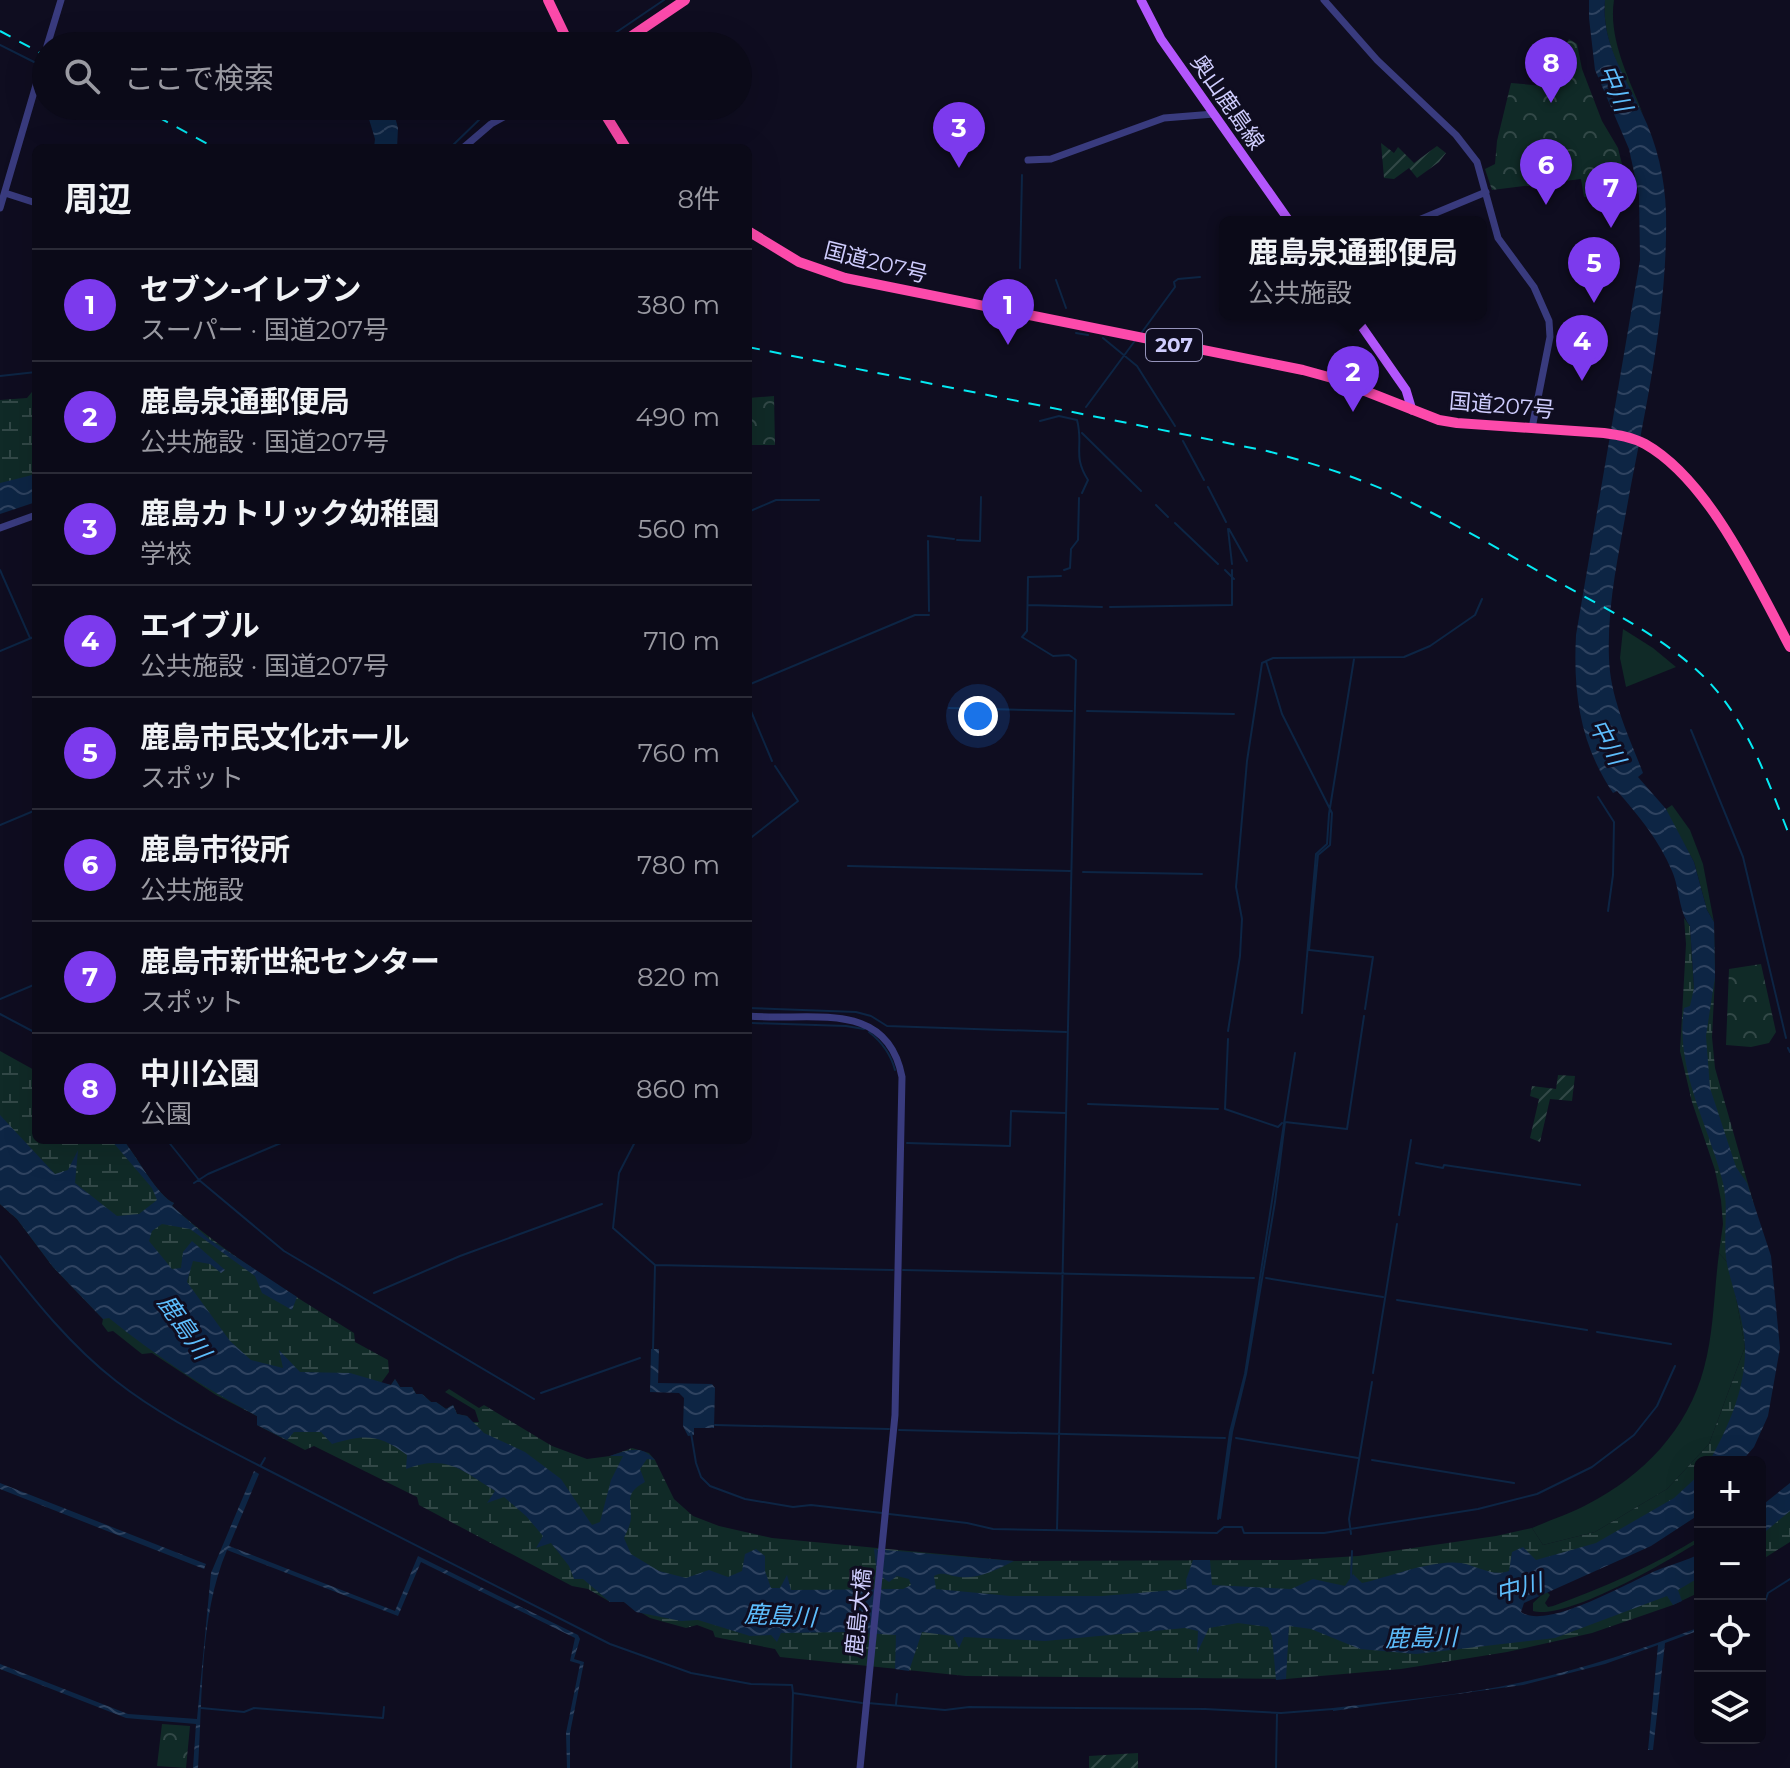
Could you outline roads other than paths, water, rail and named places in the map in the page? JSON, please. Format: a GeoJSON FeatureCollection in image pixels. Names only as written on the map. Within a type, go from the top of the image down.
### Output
{"type":"FeatureCollection","features":[{"type":"Feature","properties":{"kind":"highway"},"geometry":{"type":"LineString","coordinates":[[548,0],[563,32]]}},
{"type":"Feature","properties":{"kind":"highway"},"geometry":{"type":"LineString","coordinates":[[638,32],[685,0]]}},
{"type":"Feature","properties":{"kind":"highway"},"geometry":{"type":"LineString","coordinates":[[609,120],[624,144]]}},
{"type":"Feature","properties":{"kind":"highway","name":"国道207号"},"geometry":{"type":"LineString","coordinates":[[752,233],[799,262],[845,278],[1303,370],[1457,423],[1607,433],[1644,444],[1671,466],[1711,508],[1734,542],[1790,647]]}},
{"type":"Feature","properties":{"kind":"main road","name":"奥山鹿島線"},"geometry":{"type":"LineString","coordinates":[[1141,0],[1161,39],[1286,216]]}},
{"type":"Feature","properties":{"kind":"main road"},"geometry":{"type":"LineString","coordinates":[[1357,320],[1406,390],[1412,410]]}},
{"type":"Feature","properties":{"kind":"street"},"geometry":{"type":"LineString","coordinates":[[52,32],[61,0]]}},
{"type":"Feature","properties":{"kind":"street"},"geometry":{"type":"LineString","coordinates":[[1324,0],[1377,60],[1470,152],[1486,192],[1498,238],[1534,287],[1549,321],[1550,337],[1532,428]]}},
{"type":"Feature","properties":{"kind":"street"},"geometry":{"type":"LineString","coordinates":[[0,208],[32,100]]}},
{"type":"Feature","properties":{"kind":"street"},"geometry":{"type":"LineString","coordinates":[[1028,160],[1045,161],[1164,118],[1214,114]]}},
{"type":"Feature","properties":{"kind":"street"},"geometry":{"type":"LineString","coordinates":[[468,144],[498,120]]}},
{"type":"Feature","properties":{"kind":"street"},"geometry":{"type":"LineString","coordinates":[[1428,216],[1486,192]]}},
{"type":"Feature","properties":{"kind":"street"},"geometry":{"type":"LineString","coordinates":[[5,193],[32,202]]}},
{"type":"Feature","properties":{"kind":"street"},"geometry":{"type":"LineString","coordinates":[[0,528],[32,516]]}},
{"type":"Feature","properties":{"kind":"street","name":"鹿島大橋"},"geometry":{"type":"LineString","coordinates":[[752,1016],[853,1020],[870,1025],[893,1046],[899,1060],[902,1100],[896,1389],[860,1766]]}},
{"type":"Feature","properties":{"kind":"water","name":"中川"},"geometry":{"type":"Polygon","coordinates":[[[1589,0],[1605,0],[1610,45],[1652,137],[1665,200],[1666,250],[1659,324],[1614,582],[1609,658],[1617,702],[1643,773],[1638,777],[1666,809],[1694,862],[1707,910],[1714,922],[1715,977],[1706,1036],[1710,1088],[1736,1167],[1747,1183],[1771,1256],[1780,1348],[1768,1416],[1754,1447],[1746,1456],[1712,1456],[1734,1407],[1745,1362],[1745,1347],[1727,1264],[1724,1190],[1684,1052],[1684,1008],[1690,1006],[1694,988],[1690,926],[1683,913],[1672,871],[1661,849],[1625,800],[1617,791],[1613,793],[1602,775],[1586,737],[1578,698],[1576,635],[1640,260],[1639,195],[1629,149],[1595,70],[1589,0]]]}},
{"type":"Feature","properties":{"kind":"water"},"geometry":{"type":"Polygon","coordinates":[[[369,120],[396,120],[397,144],[374,144],[369,120]]]}},
{"type":"Feature","properties":{"kind":"water"},"geometry":{"type":"Polygon","coordinates":[[[32,475],[32,503],[0,514],[0,483],[32,475]]]}},
{"type":"Feature","properties":{"kind":"water"},"geometry":{"type":"Polygon","coordinates":[[[0,1115],[55,1174],[68,1170],[78,1150],[75,1183],[117,1216],[139,1214],[157,1200],[152,1188],[114,1144],[126,1144],[154,1184],[174,1203],[172,1206],[209,1239],[297,1297],[292,1310],[262,1293],[255,1276],[190,1229],[162,1224],[152,1231],[149,1241],[172,1269],[181,1268],[183,1252],[192,1241],[225,1270],[221,1273],[210,1264],[193,1261],[187,1282],[230,1341],[251,1360],[283,1368],[279,1350],[300,1372],[350,1373],[391,1385],[395,1379],[400,1387],[412,1387],[416,1394],[422,1394],[446,1409],[453,1405],[457,1414],[467,1416],[484,1433],[525,1452],[561,1479],[592,1525],[600,1522],[611,1480],[623,1456],[610,1456],[634,1450],[645,1452],[655,1460],[647,1459],[640,1469],[645,1482],[632,1493],[631,1519],[624,1538],[631,1554],[659,1571],[686,1578],[709,1570],[728,1577],[742,1571],[745,1554],[756,1549],[765,1556],[765,1571],[771,1588],[780,1588],[787,1575],[791,1590],[903,1589],[911,1585],[909,1579],[897,1576],[889,1582],[877,1574],[874,1549],[1014,1561],[974,1577],[934,1576],[936,1589],[1010,1596],[1102,1596],[1187,1589],[1186,1580],[1193,1560],[1210,1560],[1212,1585],[1291,1589],[1313,1579],[1345,1586],[1353,1574],[1362,1583],[1450,1562],[1503,1573],[1509,1571],[1512,1552],[1523,1547],[1536,1560],[1596,1543],[1674,1498],[1694,1480],[1694,1518],[1651,1546],[1524,1603],[1521,1612],[1533,1616],[1569,1610],[1694,1556],[1694,1581],[1678,1590],[1682,1601],[1673,1605],[1667,1596],[1555,1638],[1416,1654],[1360,1649],[1311,1629],[1289,1626],[1286,1679],[1276,1680],[1272,1636],[1268,1627],[1238,1623],[1209,1628],[1197,1653],[1198,1631],[1185,1628],[1045,1641],[964,1637],[959,1648],[953,1636],[922,1632],[909,1671],[895,1669],[896,1635],[781,1633],[777,1642],[771,1635],[750,1636],[698,1620],[681,1621],[636,1612],[624,1602],[610,1602],[583,1579],[574,1579],[569,1566],[551,1543],[536,1548],[543,1536],[526,1516],[504,1497],[487,1503],[495,1491],[453,1466],[432,1463],[406,1469],[407,1455],[380,1440],[363,1438],[332,1444],[321,1432],[294,1432],[287,1440],[257,1425],[257,1416],[181,1371],[109,1318],[103,1319],[53,1267],[17,1219],[0,1204],[0,1115]]]}},
{"type":"Feature","properties":{"kind":"water"},"geometry":{"type":"Polygon","coordinates":[[[651,1349],[659,1349],[658,1383],[712,1384],[715,1388],[714,1428],[694,1428],[694,1435],[688,1436],[683,1426],[684,1398],[679,1393],[650,1392],[651,1349]]]}},
{"type":"Feature","properties":{"kind":"water"},"geometry":{"type":"Polygon","coordinates":[[[254,1471],[259,1474],[229,1546],[395,1611],[418,1556],[578,1635],[580,1639],[574,1659],[584,1662],[570,1733],[570,1768],[567,1768],[566,1733],[580,1664],[570,1661],[575,1638],[421,1562],[398,1616],[227,1550],[211,1602],[207,1629],[198,1768],[193,1768],[196,1724],[126,1718],[0,1669],[0,1664],[128,1714],[197,1719],[211,1573],[254,1471]]]}},
{"type":"Feature","properties":{"kind":"water"},"geometry":{"type":"Polygon","coordinates":[[[0,1483],[206,1564],[204,1569],[0,1489],[0,1483]]]}},
{"type":"Feature","properties":{"kind":"water"},"geometry":{"type":"Polygon","coordinates":[[[1790,1483],[1790,1511],[1766,1531],[1766,1502],[1790,1483]]]}},
{"type":"Feature","properties":{"kind":"water"},"geometry":{"type":"Polygon","coordinates":[[[1694,1629],[1694,1632],[1665,1643],[1653,1750],[1648,1750],[1658,1645],[1605,1664],[1523,1685],[1333,1711],[1333,1708],[1500,1687],[1568,1671],[1694,1629]]]}},
{"type":"Feature","properties":{"kind":"waterway"},"geometry":{"type":"LineString","coordinates":[[617,32],[664,0]]}},
{"type":"Feature","properties":{"kind":"waterway"},"geometry":{"type":"LineString","coordinates":[[0,45],[32,61]]}},
{"type":"Feature","properties":{"kind":"waterway"},"geometry":{"type":"LineString","coordinates":[[454,144],[479,120]]}},
{"type":"Feature","properties":{"kind":"waterway"},"geometry":{"type":"LineString","coordinates":[[1020,268],[1022,175]]}},
{"type":"Feature","properties":{"kind":"waterway"},"geometry":{"type":"LineString","coordinates":[[1142,332],[1175,287],[1174,282],[1200,277]]}},
{"type":"Feature","properties":{"kind":"waterway"},"geometry":{"type":"LineString","coordinates":[[1056,280],[1066,308]]}},
{"type":"Feature","properties":{"kind":"waterway"},"geometry":{"type":"LineString","coordinates":[[1076,333],[1088,335]]}},
{"type":"Feature","properties":{"kind":"waterway"},"geometry":{"type":"LineString","coordinates":[[1103,338],[1137,366],[1175,426]]}},
{"type":"Feature","properties":{"kind":"waterway"},"geometry":{"type":"LineString","coordinates":[[1086,407],[1134,342]]}},
{"type":"Feature","properties":{"kind":"waterway"},"geometry":{"type":"LineString","coordinates":[[0,376],[32,372]]}},
{"type":"Feature","properties":{"kind":"waterway"},"geometry":{"type":"LineString","coordinates":[[1040,421],[1059,416],[1077,420],[1079,457],[1088,480],[1082,493]]}},
{"type":"Feature","properties":{"kind":"waterway"},"geometry":{"type":"LineString","coordinates":[[1082,433],[1141,491]]}},
{"type":"Feature","properties":{"kind":"waterway"},"geometry":{"type":"LineString","coordinates":[[1183,441],[1204,480]]}},
{"type":"Feature","properties":{"kind":"waterway"},"geometry":{"type":"LineString","coordinates":[[1208,487],[1226,522]]}},
{"type":"Feature","properties":{"kind":"waterway"},"geometry":{"type":"LineString","coordinates":[[957,540],[980,541],[981,497]]}},
{"type":"Feature","properties":{"kind":"waterway"},"geometry":{"type":"LineString","coordinates":[[1064,570],[1070,568],[1071,549],[1078,540],[1079,498]]}},
{"type":"Feature","properties":{"kind":"waterway"},"geometry":{"type":"LineString","coordinates":[[752,510],[776,500],[819,500]]}},
{"type":"Feature","properties":{"kind":"waterway"},"geometry":{"type":"LineString","coordinates":[[1156,505],[1168,517]]}},
{"type":"Feature","properties":{"kind":"waterway"},"geometry":{"type":"LineString","coordinates":[[1175,523],[1218,564]]}},
{"type":"Feature","properties":{"kind":"waterway"},"geometry":{"type":"LineString","coordinates":[[1228,529],[1232,564]]}},
{"type":"Feature","properties":{"kind":"waterway"},"geometry":{"type":"LineString","coordinates":[[1229,529],[1247,561]]}},
{"type":"Feature","properties":{"kind":"waterway"},"geometry":{"type":"LineString","coordinates":[[928,536],[954,539]]}},
{"type":"Feature","properties":{"kind":"waterway"},"geometry":{"type":"LineString","coordinates":[[928,541],[929,611]]}},
{"type":"Feature","properties":{"kind":"waterway"},"geometry":{"type":"LineString","coordinates":[[0,570],[30,638]]}},
{"type":"Feature","properties":{"kind":"waterway"},"geometry":{"type":"LineString","coordinates":[[1225,570],[1234,579]]}},
{"type":"Feature","properties":{"kind":"waterway"},"geometry":{"type":"LineString","coordinates":[[1110,607],[1232,605],[1232,570]]}},
{"type":"Feature","properties":{"kind":"waterway"},"geometry":{"type":"LineString","coordinates":[[1057,1530],[1076,660],[1069,655],[1053,656],[1022,637],[1027,631],[1028,577],[1061,576]]}},
{"type":"Feature","properties":{"kind":"waterway"},"geometry":{"type":"LineString","coordinates":[[1228,1031],[1240,956],[1242,919],[1236,887],[1247,761],[1262,663],[1273,658],[1404,657],[1430,646],[1475,615],[1482,599]]}},
{"type":"Feature","properties":{"kind":"waterway"},"geometry":{"type":"LineString","coordinates":[[1028,605],[1102,607]]}},
{"type":"Feature","properties":{"kind":"waterway"},"geometry":{"type":"LineString","coordinates":[[752,683],[915,615],[929,615]]}},
{"type":"Feature","properties":{"kind":"waterway"},"geometry":{"type":"LineString","coordinates":[[0,651],[32,638]]}},
{"type":"Feature","properties":{"kind":"waterway"},"geometry":{"type":"LineString","coordinates":[[1302,1013],[1316,854],[1327,844],[1354,659]]}},
{"type":"Feature","properties":{"kind":"waterway"},"geometry":{"type":"LineString","coordinates":[[1266,661],[1282,714],[1332,813],[1330,845],[1318,855],[1309,950],[1373,957],[1365,1009]]}},
{"type":"Feature","properties":{"kind":"waterway"},"geometry":{"type":"LineString","coordinates":[[949,708],[1072,711]]}},
{"type":"Feature","properties":{"kind":"waterway"},"geometry":{"type":"LineString","coordinates":[[1087,711],[1234,714]]}},
{"type":"Feature","properties":{"kind":"waterway"},"geometry":{"type":"LineString","coordinates":[[752,714],[772,761]]}},
{"type":"Feature","properties":{"kind":"waterway"},"geometry":{"type":"LineString","coordinates":[[1691,730],[1743,857],[1786,1038]]}},
{"type":"Feature","properties":{"kind":"waterway"},"geometry":{"type":"LineString","coordinates":[[752,837],[798,801],[775,766]]}},
{"type":"Feature","properties":{"kind":"waterway"},"geometry":{"type":"LineString","coordinates":[[1598,797],[1614,822],[1613,875],[1608,911]]}},
{"type":"Feature","properties":{"kind":"waterway"},"geometry":{"type":"LineString","coordinates":[[0,825],[32,812]]}},
{"type":"Feature","properties":{"kind":"waterway"},"geometry":{"type":"LineString","coordinates":[[848,866],[1070,871]]}},
{"type":"Feature","properties":{"kind":"waterway"},"geometry":{"type":"LineString","coordinates":[[1083,872],[1202,874]]}},
{"type":"Feature","properties":{"kind":"waterway"},"geometry":{"type":"LineString","coordinates":[[0,999],[32,986]]}},
{"type":"Feature","properties":{"kind":"waterway"},"geometry":{"type":"LineString","coordinates":[[752,1008],[856,1012],[871,1016],[887,1026],[1066,1032]]}},
{"type":"Feature","properties":{"kind":"waterway"},"geometry":{"type":"LineString","coordinates":[[0,1014],[32,1031]]}},
{"type":"Feature","properties":{"kind":"waterway"},"geometry":{"type":"LineString","coordinates":[[1220,1518],[1232,1432],[1246,1374],[1275,1202],[1285,1122],[1347,1129],[1364,1016]]}},
{"type":"Feature","properties":{"kind":"waterway"},"geometry":{"type":"LineString","coordinates":[[752,1023],[864,1029]]}},
{"type":"Feature","properties":{"kind":"waterway"},"geometry":{"type":"LineString","coordinates":[[869,1032],[885,1049],[895,1070]]}},
{"type":"Feature","properties":{"kind":"waterway"},"geometry":{"type":"LineString","coordinates":[[1228,1039],[1225,1109],[1278,1127],[1282,1123]]}},
{"type":"Feature","properties":{"kind":"waterway"},"geometry":{"type":"LineString","coordinates":[[1788,1048],[1790,1052]]}},
{"type":"Feature","properties":{"kind":"waterway"},"geometry":{"type":"LineString","coordinates":[[1218,1519],[1230,1432],[1245,1374],[1295,1053]]}},
{"type":"Feature","properties":{"kind":"waterway"},"geometry":{"type":"LineString","coordinates":[[1088,1104],[1218,1109]]}},
{"type":"Feature","properties":{"kind":"waterway"},"geometry":{"type":"LineString","coordinates":[[907,1143],[1010,1146],[1011,1111],[1065,1113]]}},
{"type":"Feature","properties":{"kind":"waterway"},"geometry":{"type":"LineString","coordinates":[[1399,1215],[1411,1140]]}},
{"type":"Feature","properties":{"kind":"waterway"},"geometry":{"type":"LineString","coordinates":[[170,1144],[199,1180],[284,1251],[534,1399]]}},
{"type":"Feature","properties":{"kind":"waterway"},"geometry":{"type":"LineString","coordinates":[[194,1183],[279,1144]]}},
{"type":"Feature","properties":{"kind":"waterway"},"geometry":{"type":"LineString","coordinates":[[634,1144],[619,1173],[613,1228],[655,1265],[653,1351]]}},
{"type":"Feature","properties":{"kind":"waterway"},"geometry":{"type":"LineString","coordinates":[[1416,1163],[1580,1185]]}},
{"type":"Feature","properties":{"kind":"waterway"},"geometry":{"type":"LineString","coordinates":[[374,1293],[460,1256],[602,1204]]}},
{"type":"Feature","properties":{"kind":"waterway"},"geometry":{"type":"LineString","coordinates":[[1373,1373],[1397,1224]]}},
{"type":"Feature","properties":{"kind":"waterway"},"geometry":{"type":"LineString","coordinates":[[0,1256],[54,1322],[116,1381],[150,1405],[240,1456],[610,1644],[691,1673],[751,1684],[792,1685],[793,1693],[862,1703]]}},
{"type":"Feature","properties":{"kind":"waterway"},"geometry":{"type":"LineString","coordinates":[[655,1265],[893,1270]]}},
{"type":"Feature","properties":{"kind":"waterway"},"geometry":{"type":"LineString","coordinates":[[903,1270],[1254,1278]]}},
{"type":"Feature","properties":{"kind":"waterway"},"geometry":{"type":"LineString","coordinates":[[1266,1278],[1383,1297]]}},
{"type":"Feature","properties":{"kind":"waterway"},"geometry":{"type":"LineString","coordinates":[[1397,1300],[1587,1330]]}},
{"type":"Feature","properties":{"kind":"waterway"},"geometry":{"type":"LineString","coordinates":[[1597,1332],[1671,1344]]}},
{"type":"Feature","properties":{"kind":"waterway"},"geometry":{"type":"LineString","coordinates":[[541,1393],[640,1358]]}},
{"type":"Feature","properties":{"kind":"waterway"},"geometry":{"type":"LineString","coordinates":[[889,1514],[993,1529],[1217,1533],[1224,1527],[1242,1527],[1244,1533],[1324,1533],[1478,1509],[1537,1494],[1592,1467],[1634,1435],[1657,1406],[1675,1366]]}},
{"type":"Feature","properties":{"kind":"waterway"},"geometry":{"type":"LineString","coordinates":[[1351,1534],[1349,1519],[1372,1382]]}},
{"type":"Feature","properties":{"kind":"waterway"},"geometry":{"type":"LineString","coordinates":[[715,1425],[889,1429]]}},
{"type":"Feature","properties":{"kind":"waterway"},"geometry":{"type":"LineString","coordinates":[[899,1430],[1225,1438]]}},
{"type":"Feature","properties":{"kind":"waterway"},"geometry":{"type":"LineString","coordinates":[[691,1433],[701,1477],[710,1486],[745,1499],[793,1507],[811,1505],[882,1513]]}},
{"type":"Feature","properties":{"kind":"waterway"},"geometry":{"type":"LineString","coordinates":[[1236,1438],[1358,1458]]}},
{"type":"Feature","properties":{"kind":"waterway"},"geometry":{"type":"LineString","coordinates":[[261,1465],[265,1458]]}},
{"type":"Feature","properties":{"kind":"waterway"},"geometry":{"type":"LineString","coordinates":[[1372,1460],[1514,1483]]}},
{"type":"Feature","properties":{"kind":"waterway"},"geometry":{"type":"LineString","coordinates":[[1351,1577],[1352,1551]]}},
{"type":"Feature","properties":{"kind":"waterway"},"geometry":{"type":"LineString","coordinates":[[1766,1600],[1768,1593],[1790,1579]]}},
{"type":"Feature","properties":{"kind":"waterway"},"geometry":{"type":"LineString","coordinates":[[791,1768],[793,1693]]}},
{"type":"Feature","properties":{"kind":"waterway"},"geometry":{"type":"LineString","coordinates":[[896,1704],[897,1694]]}},
{"type":"Feature","properties":{"kind":"waterway"},"geometry":{"type":"LineString","coordinates":[[868,1703],[945,1710],[969,1707],[1205,1709],[1281,1713],[1333,1709]]}},
{"type":"Feature","properties":{"kind":"waterway"},"geometry":{"type":"LineString","coordinates":[[201,1708],[244,1712],[254,1708],[383,1718],[384,1707]]}},
{"type":"Feature","properties":{"kind":"waterway"},"geometry":{"type":"LineString","coordinates":[[1276,1768],[1277,1713]]}},
{"type":"Feature","properties":{"kind":"railway"},"geometry":{"type":"LineString","coordinates":[[0,31],[32,48]]}},
{"type":"Feature","properties":{"kind":"railway"},"geometry":{"type":"LineString","coordinates":[[164,120],[208,144]]}},
{"type":"Feature","properties":{"kind":"railway"},"geometry":{"type":"LineString","coordinates":[[752,348],[1267,451],[1387,491],[1452,523],[1618,615],[1657,639],[1693,667],[1723,699],[1747,736],[1790,837]]}},
{"type":"Feature","properties":{"kind":"place","name":"中川公園"},"geometry":{"type":"Point","coordinates":[1551,103]}},
{"type":"Feature","properties":{"kind":"place","name":"鹿島カトリック幼稚園"},"geometry":{"type":"Point","coordinates":[959,168]}},
{"type":"Feature","properties":{"kind":"place","name":"鹿島市役所"},"geometry":{"type":"Point","coordinates":[1546,205]}},
{"type":"Feature","properties":{"kind":"place","name":"鹿島市新世紀センター"},"geometry":{"type":"Point","coordinates":[1611,228]}},
{"type":"Feature","properties":{"kind":"place","name":"鹿島市民文化ホール"},"geometry":{"type":"Point","coordinates":[1594,303]}},
{"type":"Feature","properties":{"kind":"place","name":"セブン-イレブン"},"geometry":{"type":"Point","coordinates":[1008,345]}},
{"type":"Feature","properties":{"kind":"place","name":"エイブル"},"geometry":{"type":"Point","coordinates":[1582,381]}},
{"type":"Feature","properties":{"kind":"place","name":"鹿島泉通郵便局"},"geometry":{"type":"Point","coordinates":[1353,412]}},
{"type":"Feature","properties":{"kind":"water label","name":"鹿島川"},"geometry":{"type":"Point","coordinates":[184,1327]}},
{"type":"Feature","properties":{"kind":"water label","name":"鹿島川"},"geometry":{"type":"Point","coordinates":[780,1616]}},
{"type":"Feature","properties":{"kind":"water label","name":"鹿島川"},"geometry":{"type":"Point","coordinates":[1421,1638]}}]}
